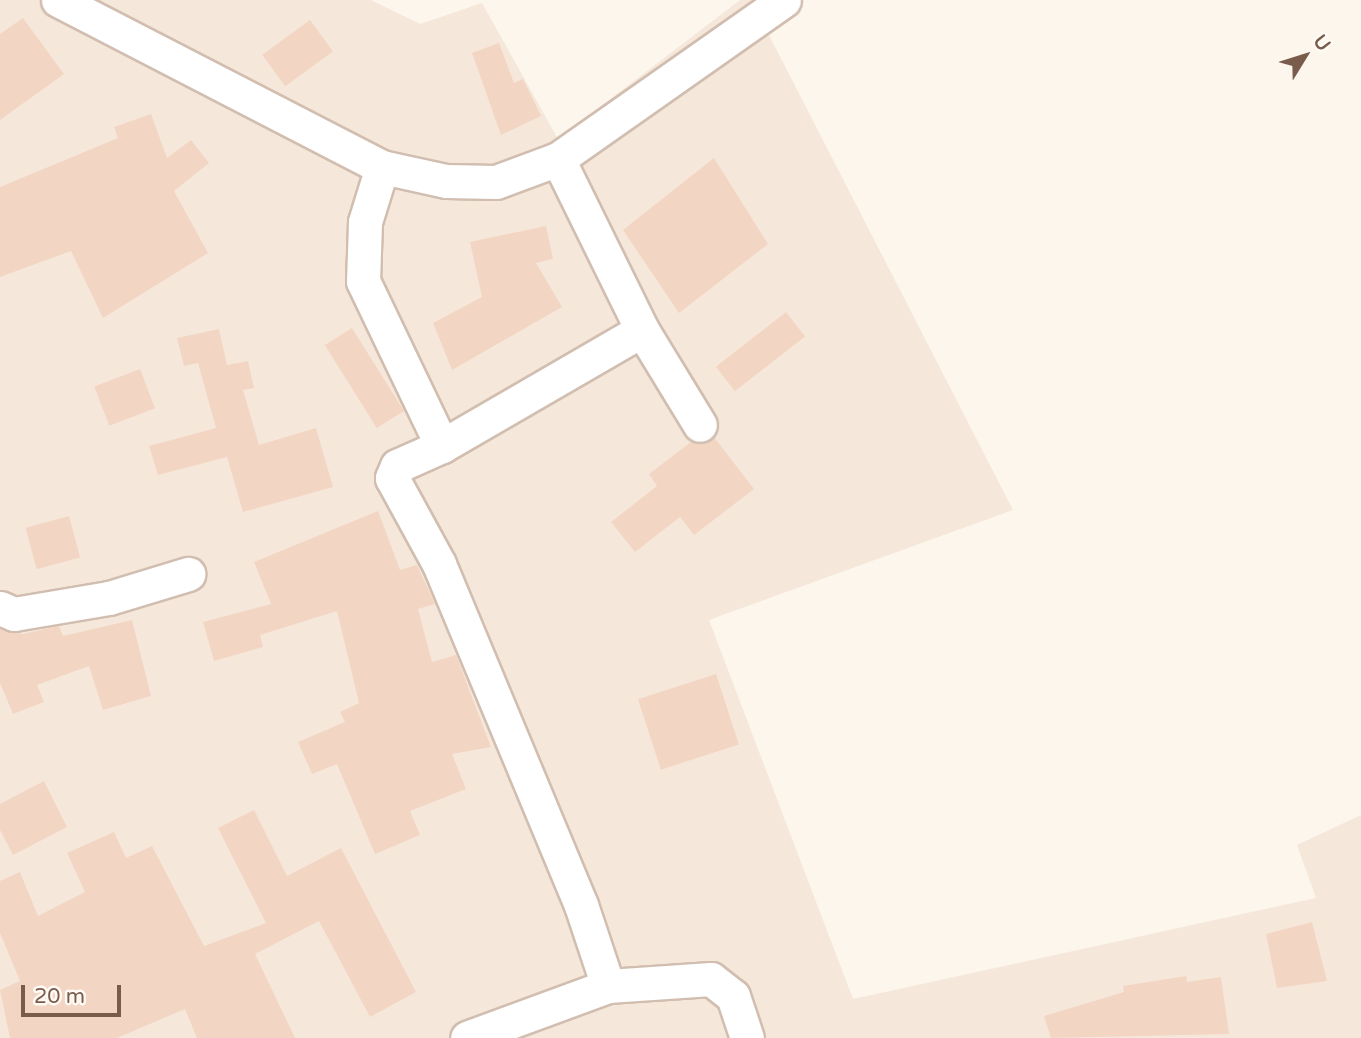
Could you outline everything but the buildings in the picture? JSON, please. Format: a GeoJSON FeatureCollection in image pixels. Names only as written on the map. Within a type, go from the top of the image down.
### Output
{"type":"FeatureCollection","features":[{"type":"Feature","properties":{"kind":"street"},"geometry":{"type":"LineString","coordinates":[[58,0],[382,167],[446,181],[496,182],[558,159],[784,0]]}},
{"type":"Feature","properties":{"kind":"street"},"geometry":{"type":"LineString","coordinates":[[558,159],[642,330],[700,425]]}},
{"type":"Feature","properties":{"kind":"street"},"geometry":{"type":"LineString","coordinates":[[382,167],[366,222],[363,281],[442,446]]}},
{"type":"Feature","properties":{"kind":"street"},"geometry":{"type":"LineString","coordinates":[[608,986],[581,905],[439,564],[392,478],[397,466],[442,446],[642,330]]}},
{"type":"Feature","properties":{"kind":"street"},"geometry":{"type":"LineString","coordinates":[[0,608],[14,614],[109,598],[188,574]]}},
{"type":"Feature","properties":{"kind":"street"},"geometry":{"type":"LineString","coordinates":[[467,1038],[512,1031],[608,986],[711,979],[733,996],[747,1038]]}},
{"type":"Feature","properties":{"kind":"shaded area"},"geometry":{"type":"Polygon","coordinates":[[[0,0],[371,0],[420,24],[482,3],[558,139],[740,0],[751,0],[1013,510],[709,620],[853,999],[1316,898],[1297,845],[1361,815],[1361,1038],[0,1038],[0,0]]]}}]}
